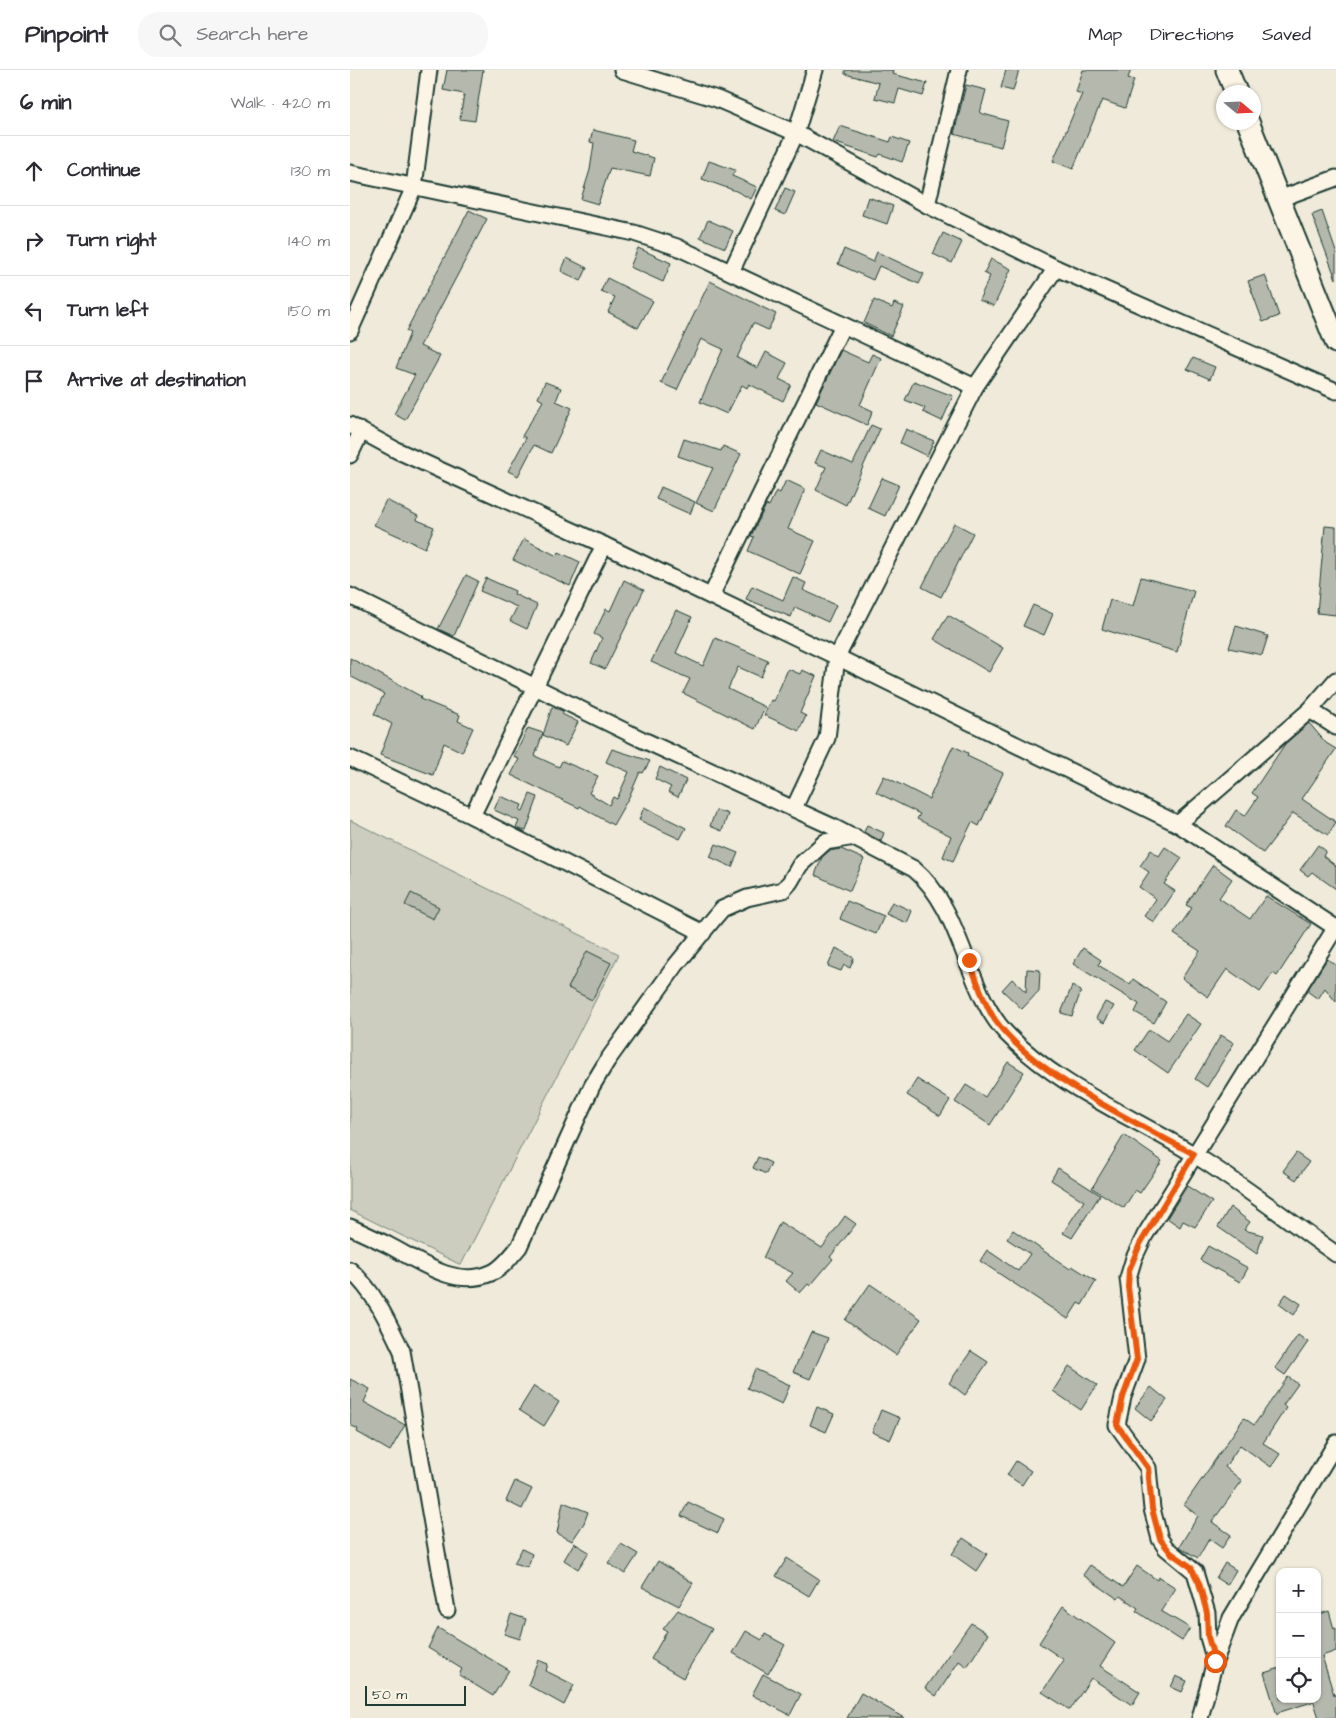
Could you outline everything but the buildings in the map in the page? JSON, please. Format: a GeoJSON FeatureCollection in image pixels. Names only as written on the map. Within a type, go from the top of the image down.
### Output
{"type":"FeatureCollection","features":[{"type":"Feature","properties":{"kind":"street"},"geometry":{"type":"LineString","coordinates":[[350,331],[414,187],[429,70]]}},
{"type":"Feature","properties":{"kind":"street"},"geometry":{"type":"LineString","coordinates":[[622,70],[717,99],[796,133],[927,206],[1056,268],[1336,391]]}},
{"type":"Feature","properties":{"kind":"street"},"geometry":{"type":"LineString","coordinates":[[731,272],[796,133],[815,70]]}},
{"type":"Feature","properties":{"kind":"street"},"geometry":{"type":"LineString","coordinates":[[927,206],[958,70]]}},
{"type":"Feature","properties":{"kind":"street"},"geometry":{"type":"LineString","coordinates":[[1227,70],[1233,85]]}},
{"type":"Feature","properties":{"kind":"street"},"geometry":{"type":"LineString","coordinates":[[1251,130],[1336,342]]}},
{"type":"Feature","properties":{"kind":"street"},"geometry":{"type":"LineString","coordinates":[[350,173],[634,233],[677,247],[976,387]]}},
{"type":"Feature","properties":{"kind":"street"},"geometry":{"type":"LineString","coordinates":[[1279,200],[1336,178]]}},
{"type":"Feature","properties":{"kind":"street"},"geometry":{"type":"LineString","coordinates":[[794,808],[827,738],[837,656],[976,387],[1056,268]]}},
{"type":"Feature","properties":{"kind":"street"},"geometry":{"type":"LineString","coordinates":[[711,596],[843,325]]}},
{"type":"Feature","properties":{"kind":"street"},"geometry":{"type":"LineString","coordinates":[[350,456],[355,428],[396,450],[604,545],[837,656],[1178,824],[1336,927],[1194,1154],[1140,1244],[1129,1270],[1128,1287],[1137,1359],[1123,1397],[1117,1425],[1148,1468],[1152,1509],[1160,1539],[1171,1553],[1191,1567],[1199,1583],[1207,1613],[1208,1637],[1215,1661]]}},
{"type":"Feature","properties":{"kind":"street"},"geometry":{"type":"LineString","coordinates":[[472,816],[604,545]]}},
{"type":"Feature","properties":{"kind":"street"},"geometry":{"type":"LineString","coordinates":[[350,596],[641,739],[794,808],[902,861],[925,878],[936,893],[960,940],[991,1013],[1023,1049],[1097,1100],[1194,1154],[1336,1254]]}},
{"type":"Feature","properties":{"kind":"street"},"geometry":{"type":"LineString","coordinates":[[1178,824],[1310,710],[1336,680]]}},
{"type":"Feature","properties":{"kind":"street"},"geometry":{"type":"LineString","coordinates":[[1310,710],[1336,727]]}},
{"type":"Feature","properties":{"kind":"street"},"geometry":{"type":"LineString","coordinates":[[350,758],[472,816],[703,933]]}},
{"type":"Feature","properties":{"kind":"street"},"geometry":{"type":"LineString","coordinates":[[350,1227],[420,1264],[448,1275],[467,1279],[492,1273],[506,1262],[524,1236],[592,1086],[607,1061],[676,964],[722,909],[756,895],[783,890],[804,860],[825,842],[855,837]]}},
{"type":"Feature","properties":{"kind":"street"},"geometry":{"type":"LineString","coordinates":[[350,1270],[363,1281],[372,1295],[385,1316],[402,1351],[431,1508],[447,1610]]}},
{"type":"Feature","properties":{"kind":"street"},"geometry":{"type":"LineString","coordinates":[[1200,1718],[1215,1661],[1231,1618],[1336,1444]]}},
{"type":"Feature","properties":{"kind":"shaded area"},"geometry":{"type":"Polygon","coordinates":[[[350,820],[619,954],[461,1265],[350,1210],[350,820]]]}},
{"type":"Feature","properties":{"kind":"route"},"geometry":{"type":"LineString","coordinates":[[969,960],[991,1013],[996,1021],[1023,1049],[1097,1100],[1194,1154],[1168,1201],[1140,1244],[1129,1270],[1128,1287],[1137,1359],[1123,1397],[1117,1425],[1148,1468],[1152,1509],[1160,1539],[1171,1553],[1195,1572],[1207,1613],[1208,1637],[1215,1661]]}}]}
